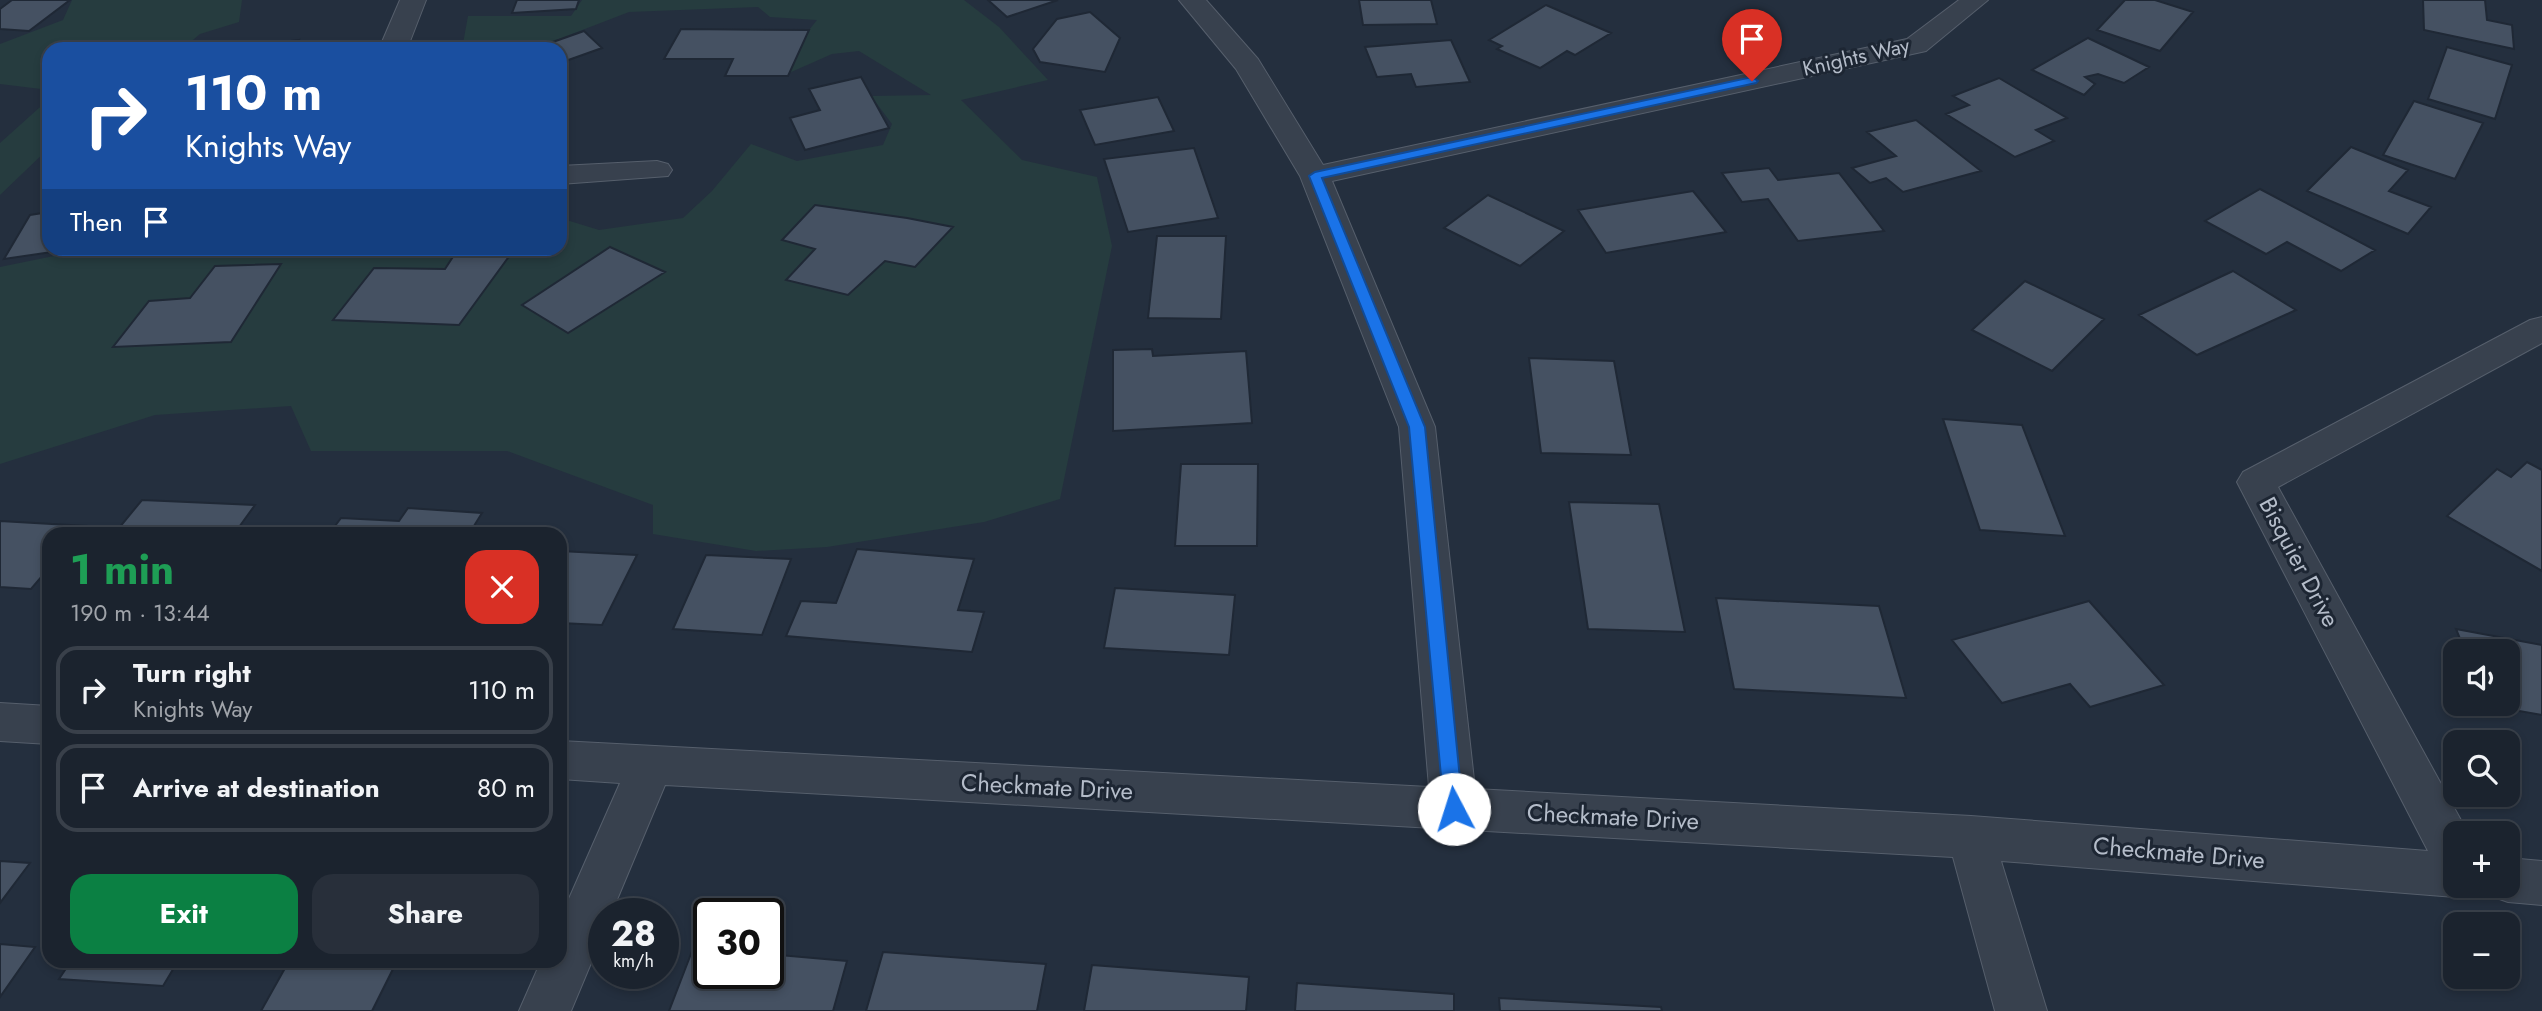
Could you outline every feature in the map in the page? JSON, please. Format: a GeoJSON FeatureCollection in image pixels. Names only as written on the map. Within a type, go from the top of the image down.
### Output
{"type":"FeatureCollection","features":[{"type":"Feature","properties":{"kind":"street"},"geometry":{"type":"LineString","coordinates":[[397,42],[413,0]]}},
{"type":"Feature","properties":{"kind":"street"},"geometry":{"type":"LineString","coordinates":[[1192,0],[1248,65],[1315,176],[1417,427],[1454,809]]}},
{"type":"Feature","properties":{"kind":"street","name":"Knights Way"},"geometry":{"type":"LineString","coordinates":[[1315,176],[1916,45],[1975,0]]}},
{"type":"Feature","properties":{"kind":"street"},"geometry":{"type":"LineString","coordinates":[[567,175],[657,170]]}},
{"type":"Feature","properties":{"kind":"street","name":"Bisquier Drive"},"geometry":{"type":"LineString","coordinates":[[2443,833],[2256,482],[2542,328]]}},
{"type":"Feature","properties":{"kind":"street"},"geometry":{"type":"LineString","coordinates":[[0,722],[42,725]]}},
{"type":"Feature","properties":{"kind":"street","name":"Checkmate Drive"},"geometry":{"type":"LineString","coordinates":[[567,761],[1971,836],[2443,874]]}},
{"type":"Feature","properties":{"kind":"street"},"geometry":{"type":"LineString","coordinates":[[567,960],[650,767]]}},
{"type":"Feature","properties":{"kind":"street"},"geometry":{"type":"LineString","coordinates":[[1971,836],[2021,1011]]}},
{"type":"Feature","properties":{"kind":"street"},"geometry":{"type":"LineString","coordinates":[[2520,881],[2542,883]]}},
{"type":"Feature","properties":{"kind":"street"},"geometry":{"type":"LineString","coordinates":[[545,1011],[564,968]]}},
{"type":"Feature","properties":{"kind":"green space"},"geometry":{"type":"Polygon","coordinates":[[[72,0],[242,0],[239,22],[200,34],[190,42],[42,42],[42,89],[0,84],[0,44],[63,20],[72,0]]]}},
{"type":"Feature","properties":{"kind":"green space"},"geometry":{"type":"Polygon","coordinates":[[[582,0],[964,0],[999,27],[1048,80],[961,100],[1022,160],[1097,177],[1112,246],[1060,499],[984,522],[827,547],[756,551],[653,534],[653,505],[507,451],[311,451],[291,406],[155,415],[0,464],[0,267],[54,256],[567,256],[567,220],[599,230],[683,218],[712,191],[751,144],[797,161],[883,145],[892,124],[871,96],[931,95],[859,51],[832,54],[789,73],[809,30],[817,20],[770,17],[758,7],[629,12],[551,42],[463,42],[468,16],[571,16],[582,0]]]}},
{"type":"Feature","properties":{"kind":"green space"},"geometry":{"type":"Polygon","coordinates":[[[42,105],[42,155],[0,195],[0,143],[42,105]]]}},
{"type":"Feature","properties":{"kind":"building"},"geometry":{"type":"Polygon","coordinates":[[[12,0],[70,0],[29,31],[0,29],[0,9],[12,0]]]}},
{"type":"Feature","properties":{"kind":"building"},"geometry":{"type":"Polygon","coordinates":[[[517,0],[579,0],[576,9],[512,13],[517,0]]]}},
{"type":"Feature","properties":{"kind":"building"},"geometry":{"type":"Polygon","coordinates":[[[988,0],[1058,0],[1007,17],[988,0]]]}},
{"type":"Feature","properties":{"kind":"building"},"geometry":{"type":"Polygon","coordinates":[[[1359,0],[1431,0],[1437,24],[1363,25],[1359,0]]]}},
{"type":"Feature","properties":{"kind":"building"},"geometry":{"type":"Polygon","coordinates":[[[2125,0],[2155,0],[2193,12],[2160,51],[2097,30],[2125,0]]]}},
{"type":"Feature","properties":{"kind":"building"},"geometry":{"type":"Polygon","coordinates":[[[2423,0],[2485,0],[2487,20],[2512,25],[2514,49],[2424,30],[2423,0]]]}},
{"type":"Feature","properties":{"kind":"building"},"geometry":{"type":"Polygon","coordinates":[[[1546,5],[1611,33],[1575,55],[1567,51],[1540,68],[1497,49],[1502,46],[1489,40],[1546,5]]]}},
{"type":"Feature","properties":{"kind":"building"},"geometry":{"type":"Polygon","coordinates":[[[1090,12],[1120,38],[1105,72],[1040,62],[1033,49],[1057,19],[1090,12]]]}},
{"type":"Feature","properties":{"kind":"building"},"geometry":{"type":"Polygon","coordinates":[[[681,29],[809,30],[788,76],[725,76],[733,59],[664,59],[681,29]]]}},
{"type":"Feature","properties":{"kind":"building"},"geometry":{"type":"Polygon","coordinates":[[[584,31],[602,48],[567,60],[567,42],[553,42],[584,31]]]}},
{"type":"Feature","properties":{"kind":"building"},"geometry":{"type":"Polygon","coordinates":[[[2088,38],[2149,67],[2124,83],[2098,74],[2085,77],[2095,84],[2084,95],[2032,70],[2088,38]]]}},
{"type":"Feature","properties":{"kind":"building"},"geometry":{"type":"Polygon","coordinates":[[[1451,40],[1470,82],[1416,87],[1411,74],[1377,77],[1365,47],[1451,40]]]}},
{"type":"Feature","properties":{"kind":"building"},"geometry":{"type":"Polygon","coordinates":[[[2447,47],[2512,65],[2495,119],[2428,99],[2447,47]]]}},
{"type":"Feature","properties":{"kind":"building"},"geometry":{"type":"Polygon","coordinates":[[[861,77],[889,128],[805,150],[790,118],[820,110],[809,89],[861,77]]]}},
{"type":"Feature","properties":{"kind":"building"},"geometry":{"type":"Polygon","coordinates":[[[1999,78],[2067,118],[2036,130],[2054,141],[2015,157],[1946,114],[1969,105],[1953,96],[1999,78]]]}},
{"type":"Feature","properties":{"kind":"building"},"geometry":{"type":"Polygon","coordinates":[[[1158,97],[1174,131],[1095,145],[1080,110],[1158,97]]]}},
{"type":"Feature","properties":{"kind":"building"},"geometry":{"type":"Polygon","coordinates":[[[2414,101],[2483,123],[2455,179],[2383,155],[2414,101]]]}},
{"type":"Feature","properties":{"kind":"building"},"geometry":{"type":"Polygon","coordinates":[[[1916,120],[1981,171],[1903,192],[1886,178],[1870,183],[1852,168],[1896,156],[1867,132],[1916,120]]]}},
{"type":"Feature","properties":{"kind":"building"},"geometry":{"type":"Polygon","coordinates":[[[2351,147],[2408,170],[2389,191],[2431,207],[2408,234],[2307,191],[2351,147]]]}},
{"type":"Feature","properties":{"kind":"building"},"geometry":{"type":"Polygon","coordinates":[[[1194,148],[1218,218],[1128,232],[1104,159],[1194,148]]]}},
{"type":"Feature","properties":{"kind":"building"},"geometry":{"type":"Polygon","coordinates":[[[1769,168],[1778,180],[1839,173],[1884,231],[1798,241],[1768,199],[1742,202],[1722,173],[1769,168]]]}},
{"type":"Feature","properties":{"kind":"building"},"geometry":{"type":"Polygon","coordinates":[[[2260,189],[2375,250],[2341,271],[2287,242],[2266,254],[2205,221],[2260,189]]]}},
{"type":"Feature","properties":{"kind":"building"},"geometry":{"type":"Polygon","coordinates":[[[1693,191],[1726,232],[1606,253],[1578,210],[1693,191]]]}},
{"type":"Feature","properties":{"kind":"building"},"geometry":{"type":"Polygon","coordinates":[[[1488,195],[1564,231],[1520,266],[1444,228],[1488,195]]]}},
{"type":"Feature","properties":{"kind":"building"},"geometry":{"type":"Polygon","coordinates":[[[815,205],[953,227],[915,267],[885,261],[848,295],[786,280],[815,249],[782,240],[815,205]]]}},
{"type":"Feature","properties":{"kind":"building"},"geometry":{"type":"Polygon","coordinates":[[[42,213],[42,253],[4,259],[30,215],[42,213]]]}},
{"type":"Feature","properties":{"kind":"building"},"geometry":{"type":"Polygon","coordinates":[[[1157,236],[1226,236],[1221,319],[1148,318],[1157,236]]]}},
{"type":"Feature","properties":{"kind":"building"},"geometry":{"type":"Polygon","coordinates":[[[610,247],[665,272],[568,333],[522,305],[610,247]]]}},
{"type":"Feature","properties":{"kind":"building"},"geometry":{"type":"Polygon","coordinates":[[[453,256],[509,256],[459,325],[333,320],[374,268],[445,269],[453,256]]]}},
{"type":"Feature","properties":{"kind":"building"},"geometry":{"type":"Polygon","coordinates":[[[281,264],[231,342],[113,347],[149,301],[190,298],[215,266],[281,264]]]}},
{"type":"Feature","properties":{"kind":"building"},"geometry":{"type":"Polygon","coordinates":[[[2233,271],[2296,310],[2197,355],[2139,315],[2233,271]]]}},
{"type":"Feature","properties":{"kind":"building"},"geometry":{"type":"Polygon","coordinates":[[[2025,281],[2104,319],[2052,371],[1972,330],[2025,281]]]}},
{"type":"Feature","properties":{"kind":"building"},"geometry":{"type":"Polygon","coordinates":[[[1152,349],[1153,356],[1246,351],[1252,423],[1113,431],[1113,350],[1152,349]]]}},
{"type":"Feature","properties":{"kind":"building"},"geometry":{"type":"Polygon","coordinates":[[[1529,358],[1614,361],[1631,455],[1541,453],[1529,358]]]}},
{"type":"Feature","properties":{"kind":"building"},"geometry":{"type":"Polygon","coordinates":[[[1943,419],[2022,425],[2065,536],[1980,530],[1943,419]]]}},
{"type":"Feature","properties":{"kind":"building"},"geometry":{"type":"Polygon","coordinates":[[[2527,462],[2542,470],[2542,571],[2447,516],[2497,469],[2511,477],[2527,462]]]}},
{"type":"Feature","properties":{"kind":"building"},"geometry":{"type":"Polygon","coordinates":[[[1181,464],[1258,464],[1257,546],[1175,546],[1181,464]]]}},
{"type":"Feature","properties":{"kind":"building"},"geometry":{"type":"Polygon","coordinates":[[[142,500],[255,505],[239,527],[120,527],[142,500]]]}},
{"type":"Feature","properties":{"kind":"building"},"geometry":{"type":"Polygon","coordinates":[[[1569,502],[1659,504],[1685,632],[1588,629],[1569,502]]]}},
{"type":"Feature","properties":{"kind":"building"},"geometry":{"type":"Polygon","coordinates":[[[408,508],[482,513],[473,527],[334,527],[341,518],[399,521],[408,508]]]}},
{"type":"Feature","properties":{"kind":"building"},"geometry":{"type":"Polygon","coordinates":[[[0,521],[86,526],[42,527],[42,576],[31,589],[0,587],[0,521]]]}},
{"type":"Feature","properties":{"kind":"building"},"geometry":{"type":"Polygon","coordinates":[[[857,549],[974,559],[958,610],[984,612],[972,652],[786,636],[801,601],[836,603],[857,549]]]}},
{"type":"Feature","properties":{"kind":"building"},"geometry":{"type":"Polygon","coordinates":[[[567,551],[637,555],[602,625],[567,623],[567,551]]]}},
{"type":"Feature","properties":{"kind":"building"},"geometry":{"type":"Polygon","coordinates":[[[706,555],[791,559],[762,635],[673,629],[706,555]]]}},
{"type":"Feature","properties":{"kind":"building"},"geometry":{"type":"Polygon","coordinates":[[[1115,588],[1235,595],[1229,655],[1104,648],[1115,588]]]}},
{"type":"Feature","properties":{"kind":"building"},"geometry":{"type":"Polygon","coordinates":[[[1716,598],[1879,606],[1906,698],[1734,689],[1716,598]]]}},
{"type":"Feature","properties":{"kind":"building"},"geometry":{"type":"Polygon","coordinates":[[[2089,601],[2164,685],[2090,707],[2070,684],[2002,703],[1952,640],[2089,601]]]}},
{"type":"Feature","properties":{"kind":"building"},"geometry":{"type":"Polygon","coordinates":[[[2456,629],[2510,639],[2460,639],[2456,629]]]}},
{"type":"Feature","properties":{"kind":"building"},"geometry":{"type":"Polygon","coordinates":[[[2520,641],[2542,645],[2542,715],[2520,711],[2520,641]]]}},
{"type":"Feature","properties":{"kind":"building"},"geometry":{"type":"Polygon","coordinates":[[[0,861],[30,863],[0,903],[0,861]]]}},
{"type":"Feature","properties":{"kind":"building"},"geometry":{"type":"Polygon","coordinates":[[[0,944],[35,947],[0,997],[0,944]]]}},
{"type":"Feature","properties":{"kind":"building"},"geometry":{"type":"Polygon","coordinates":[[[693,949],[693,989],[784,989],[784,955],[847,961],[833,1011],[669,1011],[693,949]]]}},
{"type":"Feature","properties":{"kind":"building"},"geometry":{"type":"Polygon","coordinates":[[[883,952],[1046,964],[1037,1011],[866,1011],[883,952]]]}},
{"type":"Feature","properties":{"kind":"building"},"geometry":{"type":"Polygon","coordinates":[[[1092,965],[1249,977],[1246,1011],[1084,1011],[1092,965]]]}},
{"type":"Feature","properties":{"kind":"building"},"geometry":{"type":"Polygon","coordinates":[[[66,968],[174,968],[163,986],[59,979],[66,968]]]}},
{"type":"Feature","properties":{"kind":"building"},"geometry":{"type":"Polygon","coordinates":[[[285,968],[394,968],[372,1011],[261,1011],[285,968]]]}},
{"type":"Feature","properties":{"kind":"building"},"geometry":{"type":"Polygon","coordinates":[[[1297,983],[1454,994],[1454,1011],[1295,1011],[1297,983]]]}},
{"type":"Feature","properties":{"kind":"building"},"geometry":{"type":"Polygon","coordinates":[[[1499,998],[1661,1007],[1662,1011],[1500,1011],[1499,998]]]}},
{"type":"Feature","properties":{"kind":"route"},"geometry":{"type":"LineString","coordinates":[[1454,809],[1417,427],[1315,176],[1752,81]]}}]}
